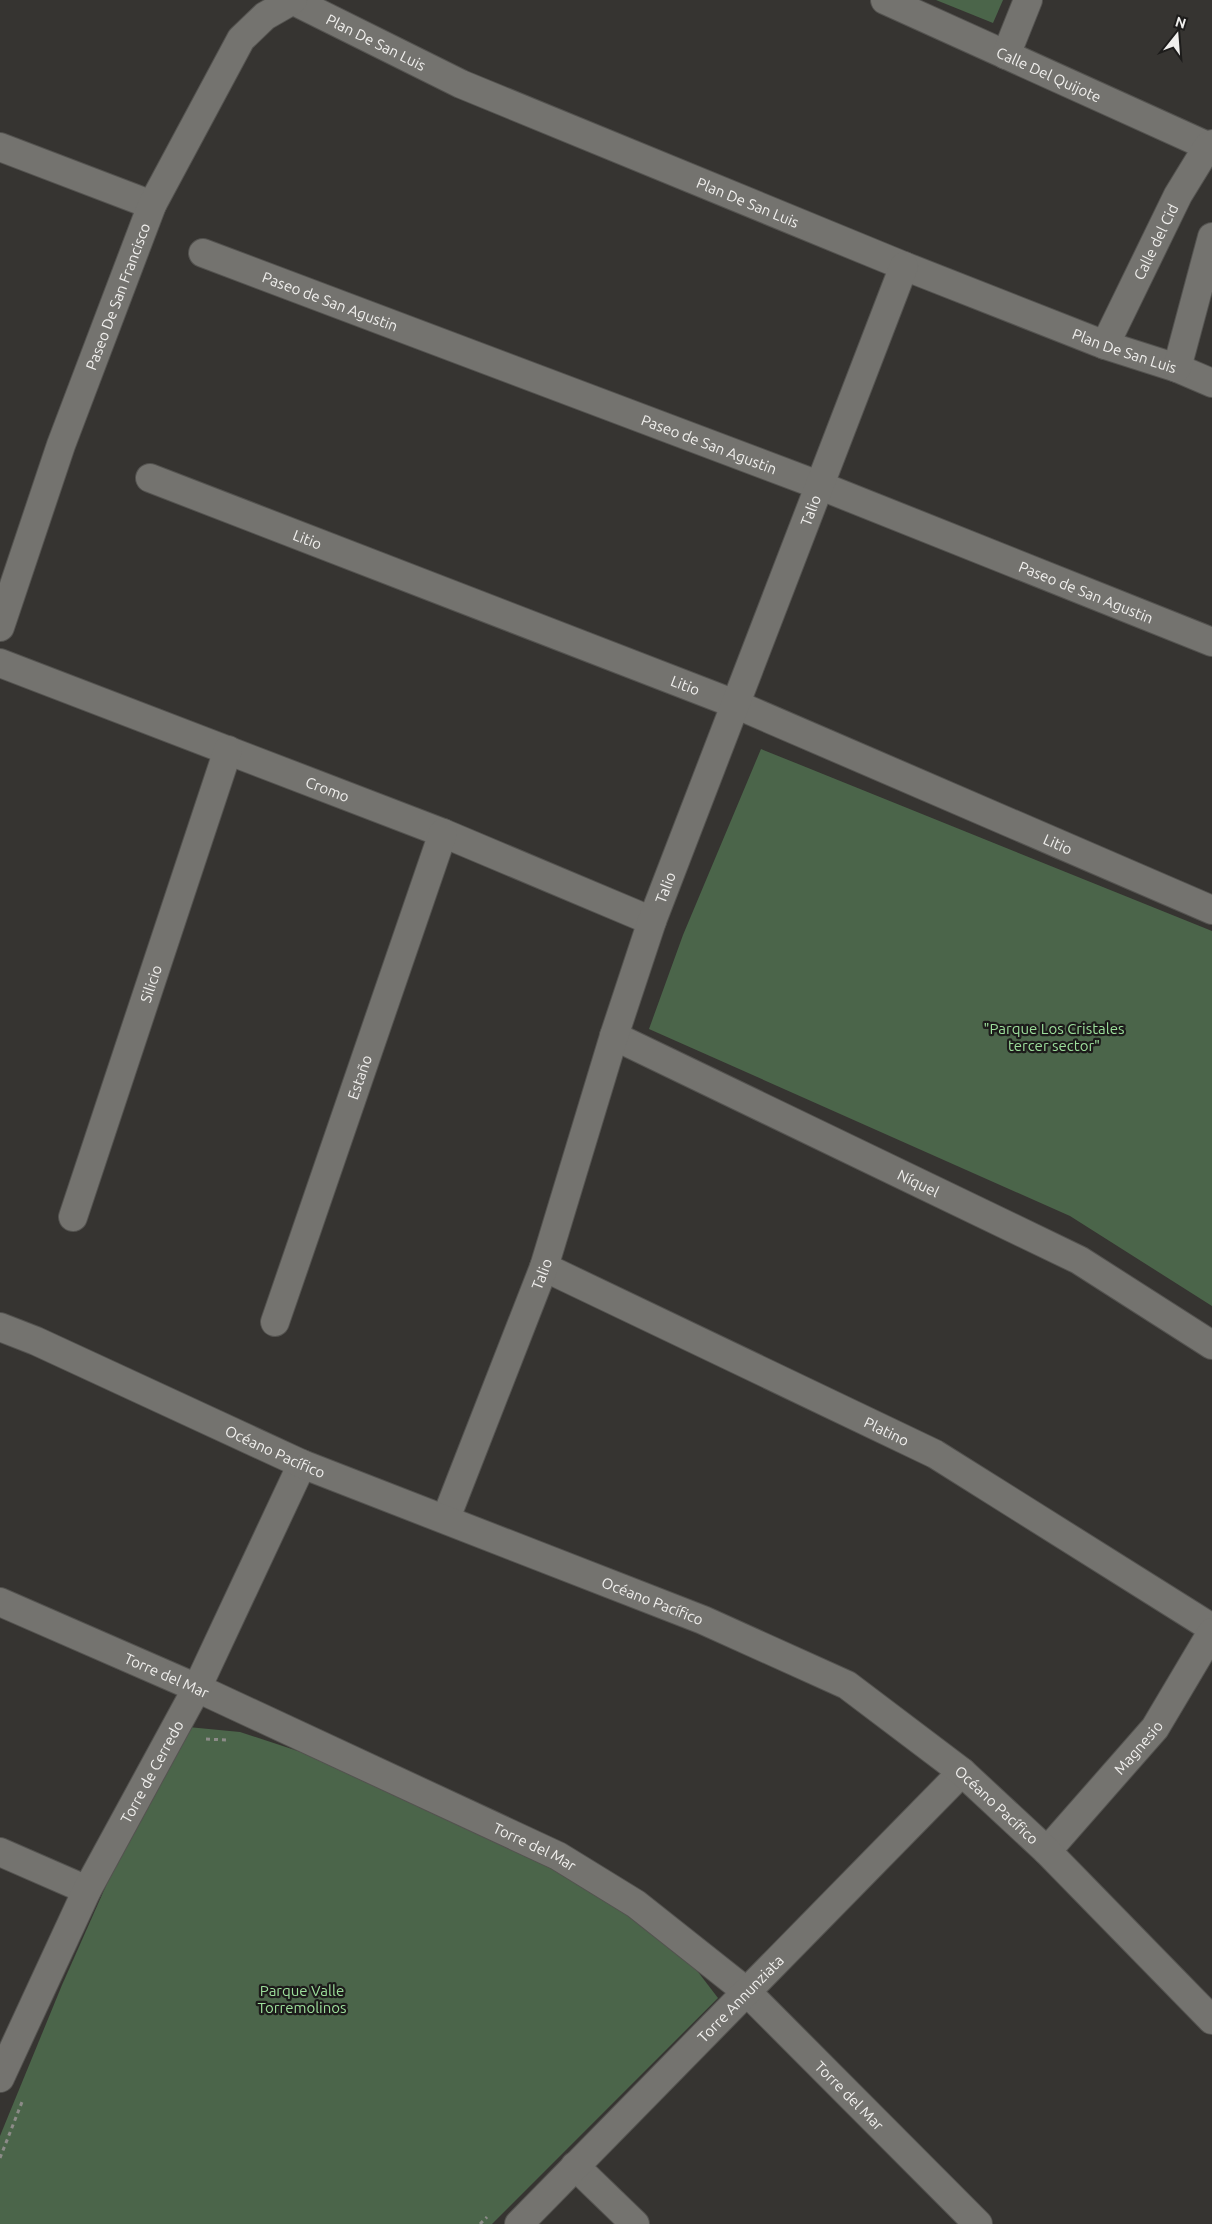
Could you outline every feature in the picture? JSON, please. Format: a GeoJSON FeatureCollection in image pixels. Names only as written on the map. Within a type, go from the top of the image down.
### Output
{"type":"FeatureCollection","features":[{"type":"Feature","properties":{"kind":"street","name":"Paseo De San Francisco"},"geometry":{"type":"LineString","coordinates":[[0,627],[61,445],[152,205],[241,38],[265,16],[293,0]]}},
{"type":"Feature","properties":{"kind":"street","name":"Plan De San Luis"},"geometry":{"type":"LineString","coordinates":[[293,0],[461,84],[904,266],[1105,345],[1177,368],[1212,383]]}},
{"type":"Feature","properties":{"kind":"street","name":"Calle Del Quijote"},"geometry":{"type":"LineString","coordinates":[[885,0],[1210,146]]}},
{"type":"Feature","properties":{"kind":"street"},"geometry":{"type":"LineString","coordinates":[[1006,56],[1028,0]]}},
{"type":"Feature","properties":{"kind":"street","name":"Calle del Cid"},"geometry":{"type":"LineString","coordinates":[[1105,345],[1178,195],[1210,146]]}},
{"type":"Feature","properties":{"kind":"street"},"geometry":{"type":"LineString","coordinates":[[0,147],[152,205]]}},
{"type":"Feature","properties":{"kind":"street"},"geometry":{"type":"LineString","coordinates":[[1177,368],[1212,237]]}},
{"type":"Feature","properties":{"kind":"street","name":"Paseo de San Agustin"},"geometry":{"type":"LineString","coordinates":[[203,253],[821,486],[1212,642]]}},
{"type":"Feature","properties":{"kind":"street","name":"Talio"},"geometry":{"type":"LineString","coordinates":[[446,1518],[544,1267],[614,1036],[652,921],[821,486],[904,266]]}},
{"type":"Feature","properties":{"kind":"street","name":"Litio"},"geometry":{"type":"LineString","coordinates":[[150,478],[735,704],[1212,910]]}},
{"type":"Feature","properties":{"kind":"street","name":"Cromo"},"geometry":{"type":"LineString","coordinates":[[0,664],[443,833],[652,921]]}},
{"type":"Feature","properties":{"kind":"street","name":"Silicio"},"geometry":{"type":"LineString","coordinates":[[73,1217],[228,750]]}},
{"type":"Feature","properties":{"kind":"street","name":"Estaño"},"geometry":{"type":"LineString","coordinates":[[275,1322],[443,833]]}},
{"type":"Feature","properties":{"kind":"street","name":"Níquel"},"geometry":{"type":"LineString","coordinates":[[614,1036],[1079,1260],[1212,1345]]}},
{"type":"Feature","properties":{"kind":"street","name":"Platino"},"geometry":{"type":"LineString","coordinates":[[544,1267],[935,1454],[1212,1630]]}},
{"type":"Feature","properties":{"kind":"street","name":"Océano Pacífico"},"geometry":{"type":"LineString","coordinates":[[0,1327],[36,1341],[302,1464],[446,1518],[703,1620],[848,1685],[962,1772],[1047,1851],[1211,2016]]}},
{"type":"Feature","properties":{"kind":"street","name":"Torre de Cerredo"},"geometry":{"type":"LineString","coordinates":[[0,2078],[87,1890],[197,1688],[302,1464]]}},
{"type":"Feature","properties":{"kind":"street","name":"Torre del Mar"},"geometry":{"type":"LineString","coordinates":[[0,1602],[197,1688],[558,1856],[636,1904],[747,1992],[978,2224]]}},
{"type":"Feature","properties":{"kind":"street","name":"Magnesio"},"geometry":{"type":"LineString","coordinates":[[1047,1851],[1155,1728],[1212,1630]]}},
{"type":"Feature","properties":{"kind":"street","name":"Torre Annunziata"},"geometry":{"type":"LineString","coordinates":[[519,2224],[962,1772]]}},
{"type":"Feature","properties":{"kind":"street"},"geometry":{"type":"LineString","coordinates":[[0,1852],[87,1890]]}},
{"type":"Feature","properties":{"kind":"street"},"geometry":{"type":"LineString","coordinates":[[575,2166],[635,2224]]}},
{"type":"Feature","properties":{"kind":"path"},"geometry":{"type":"LineString","coordinates":[[201,1739],[231,1740]]}},
{"type":"Feature","properties":{"kind":"path"},"geometry":{"type":"LineString","coordinates":[[0,2158],[26,2094]]}},
{"type":"Feature","properties":{"kind":"path"},"geometry":{"type":"LineString","coordinates":[[480,2224],[489,2215]]}},
{"type":"Feature","properties":{"kind":"green space"},"geometry":{"type":"Polygon","coordinates":[[[936,0],[1003,0],[993,23],[936,0]]]}},
{"type":"Feature","properties":{"kind":"green space","name":"\"Parque Los Cristales tercer sector\""},"geometry":{"type":"Polygon","coordinates":[[[761,749],[1212,931],[1212,1306],[1070,1216],[649,1029],[683,935],[761,749]]]}},
{"type":"Feature","properties":{"kind":"green space","name":"Parque Valle Torremolinos"},"geometry":{"type":"Polygon","coordinates":[[[188,1727],[240,1732],[316,1757],[570,1875],[622,1904],[695,1968],[718,1998],[492,2224],[0,2224],[0,2136],[62,1985],[129,1834],[188,1727]]]}}]}
